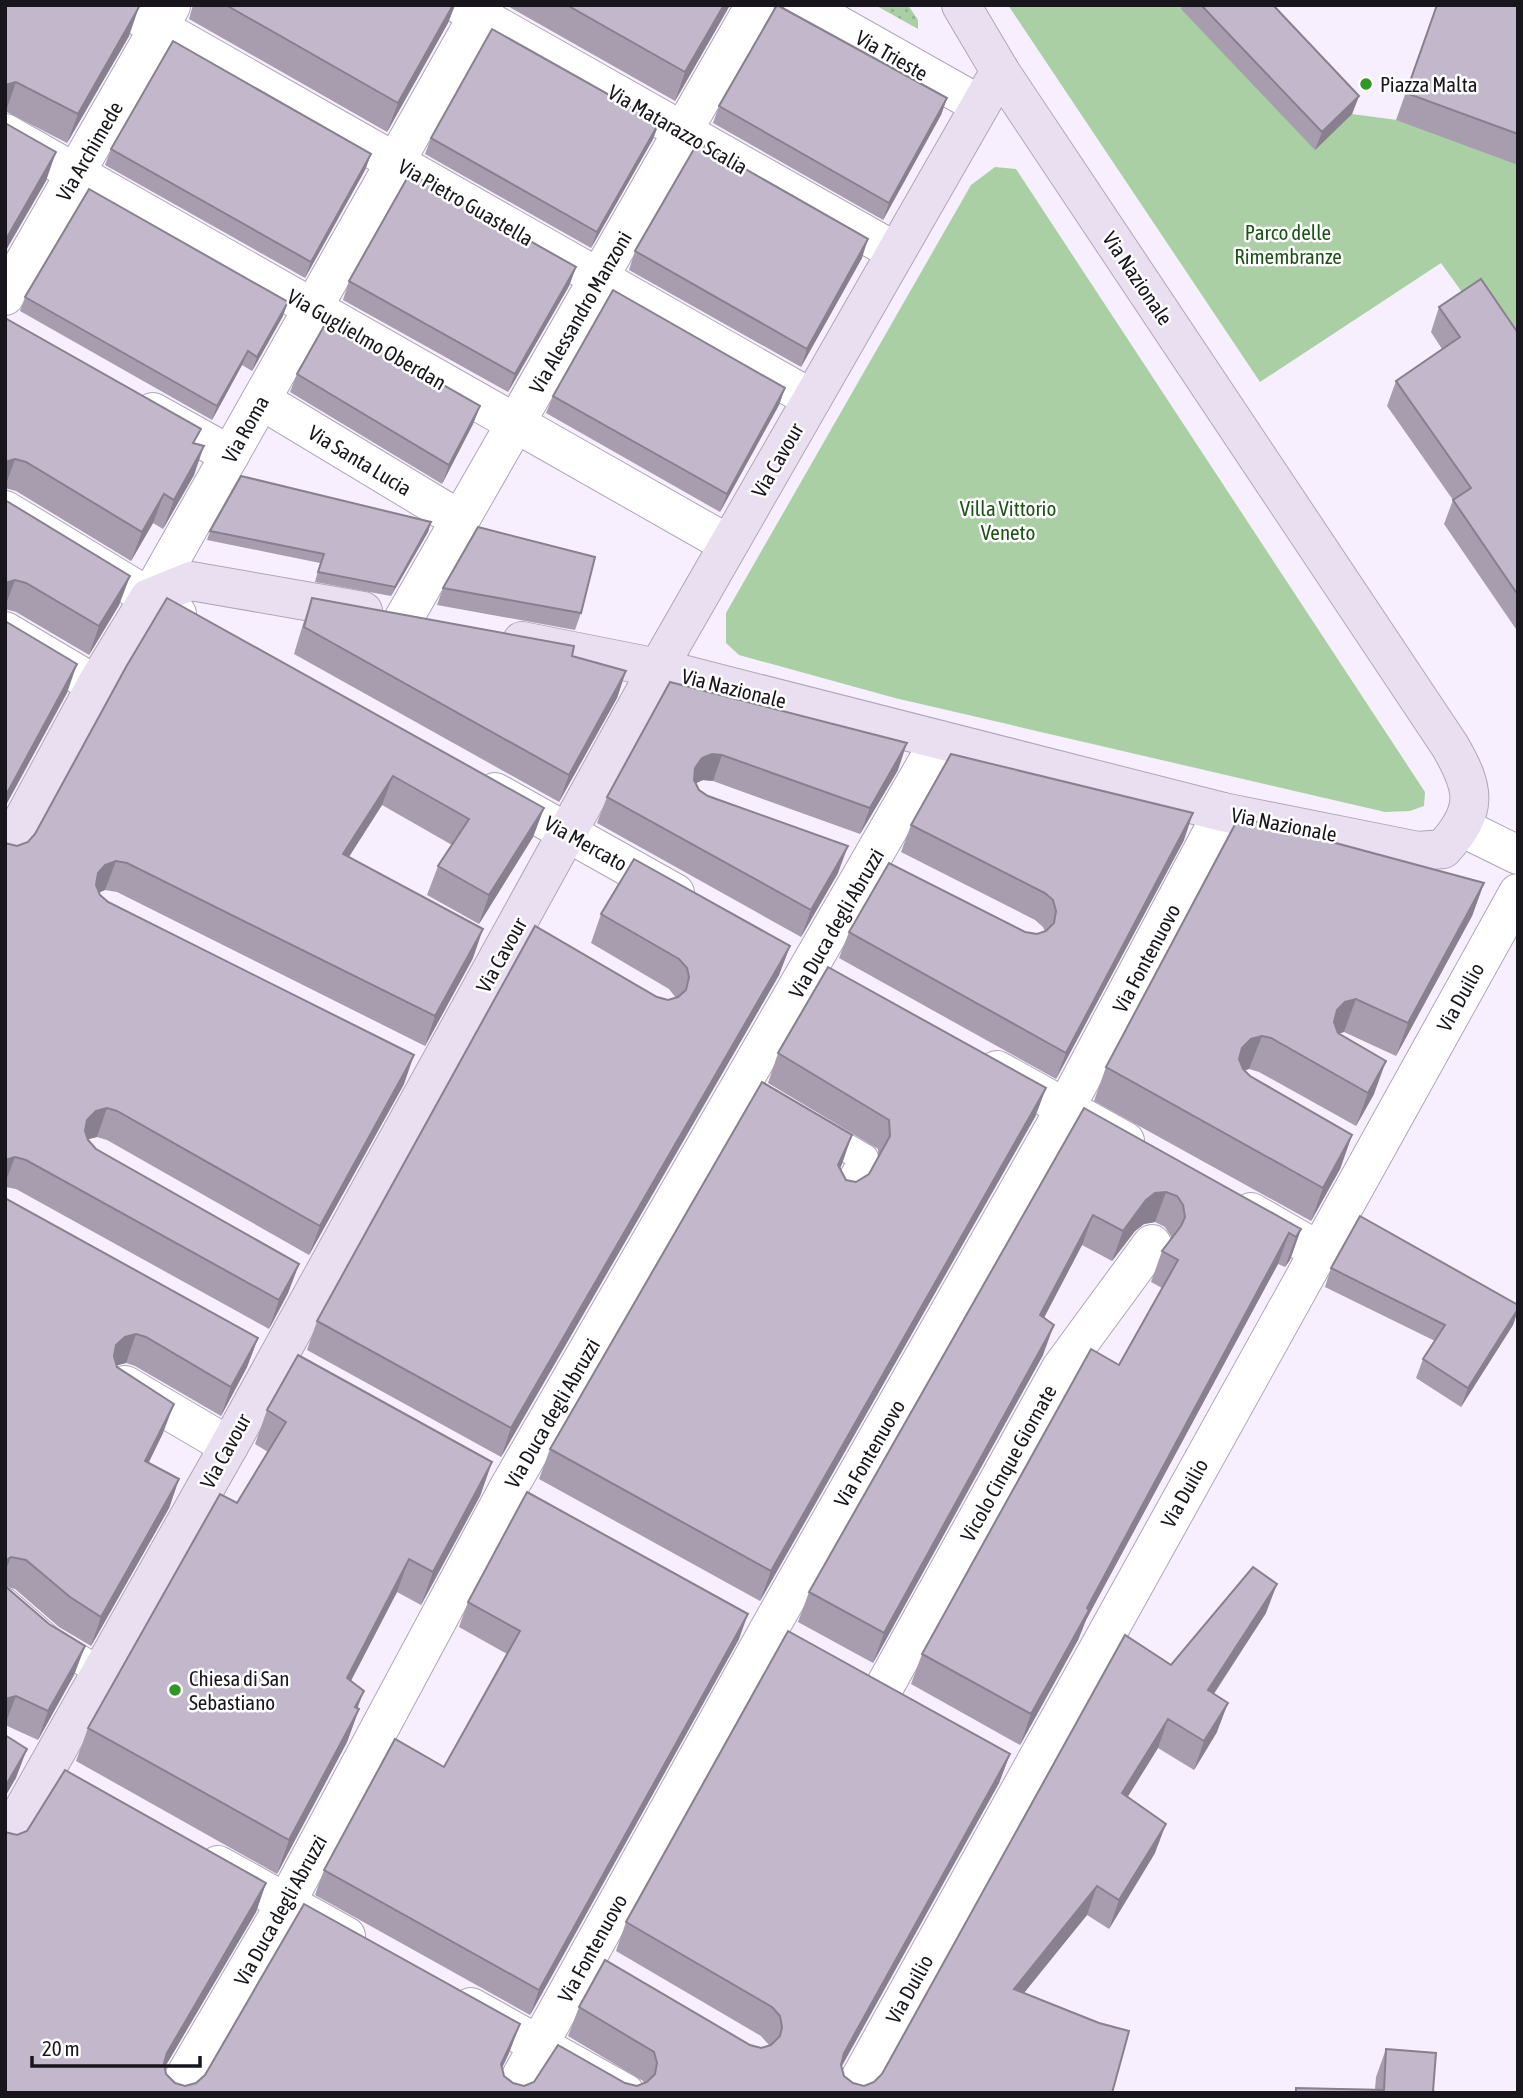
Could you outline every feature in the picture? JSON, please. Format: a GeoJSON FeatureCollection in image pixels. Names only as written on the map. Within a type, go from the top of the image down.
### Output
{"type":"FeatureCollection","features":[{"type":"Feature","properties":{"kind":"main road","name":"Via Nazionale"},"geometry":{"type":"LineString","coordinates":[[484,634],[658,668],[1223,812],[1418,851],[1443,849],[1463,828],[1469,808],[1469,778],[1450,746],[1000,71],[961,5]]}},
{"type":"Feature","properties":{"kind":"main road","name":"Via Cavour"},"geometry":{"type":"LineString","coordinates":[[5,1842],[229,1446],[658,668],[1000,71]]}},
{"type":"Feature","properties":{"kind":"main road"},"geometry":{"type":"LineString","coordinates":[[149,598],[191,581],[444,626]]}},
{"type":"Feature","properties":{"kind":"main road","name":"Via Roma"},"geometry":{"type":"LineString","coordinates":[[5,853],[96,685],[149,598]]}},
{"type":"Feature","properties":{"kind":"street","name":"Via Pietro Guastella"},"geometry":{"type":"LineString","coordinates":[[119,5],[165,17],[396,162],[812,398]]}},
{"type":"Feature","properties":{"kind":"street","name":"Via Alessandro Manzoni"},"geometry":{"type":"LineString","coordinates":[[404,618],[755,5]]}},
{"type":"Feature","properties":{"kind":"street","name":"Via Trieste"},"geometry":{"type":"LineString","coordinates":[[803,5],[980,105]]}},
{"type":"Feature","properties":{"kind":"street","name":"Via Matarazzo Scalia"},"geometry":{"type":"LineString","coordinates":[[474,9],[683,132],[896,252]]}},
{"type":"Feature","properties":{"kind":"street","name":"Via Roma"},"geometry":{"type":"LineString","coordinates":[[149,598],[396,162],[474,9]]}},
{"type":"Feature","properties":{"kind":"street","name":"Via Archimede"},"geometry":{"type":"LineString","coordinates":[[5,296],[165,17]]}},
{"type":"Feature","properties":{"kind":"street","name":"Via Guglielmo Oberdan"},"geometry":{"type":"LineString","coordinates":[[5,133],[728,544]]}},
{"type":"Feature","properties":{"kind":"street"},"geometry":{"type":"LineString","coordinates":[[123,395],[230,455]]}},
{"type":"Feature","properties":{"kind":"street","name":"Via Santa Lucia"},"geometry":{"type":"LineString","coordinates":[[261,400],[460,520]]}},
{"type":"Feature","properties":{"kind":"street"},"geometry":{"type":"LineString","coordinates":[[5,510],[209,632]]}},
{"type":"Feature","properties":{"kind":"street"},"geometry":{"type":"LineString","coordinates":[[5,631],[96,685]]}},
{"type":"Feature","properties":{"kind":"street","name":"Via Duca degli Abruzzi"},"geometry":{"type":"LineString","coordinates":[[175,2093],[286,1903],[497,1480],[765,1100],[871,861],[940,740]]}},
{"type":"Feature","properties":{"kind":"street","name":"Via Mercato"},"geometry":{"type":"LineString","coordinates":[[461,773],[702,908]]}},
{"type":"Feature","properties":{"kind":"street","name":"Via Fontenuovo"},"geometry":{"type":"LineString","coordinates":[[512,2093],[768,1630],[1066,1107],[1223,812]]}},
{"type":"Feature","properties":{"kind":"street"},"geometry":{"type":"LineString","coordinates":[[1463,828],[1518,856]]}},
{"type":"Feature","properties":{"kind":"street"},"geometry":{"type":"LineString","coordinates":[[833,848],[871,861],[907,879]]}},
{"type":"Feature","properties":{"kind":"street","name":"Via Duilio"},"geometry":{"type":"LineString","coordinates":[[852,2093],[1016,1767],[1319,1251],[1370,1159],[1393,1079],[1518,894]]}},
{"type":"Feature","properties":{"kind":"street"},"geometry":{"type":"LineString","coordinates":[[774,949],[822,976]]}},
{"type":"Feature","properties":{"kind":"street"},"geometry":{"type":"LineString","coordinates":[[969,1055],[1157,1158]]}},
{"type":"Feature","properties":{"kind":"street"},"geometry":{"type":"LineString","coordinates":[[398,1056],[435,1074]]}},
{"type":"Feature","properties":{"kind":"street"},"geometry":{"type":"LineString","coordinates":[[1334,1139],[1370,1159]]}},
{"type":"Feature","properties":{"kind":"street"},"geometry":{"type":"LineString","coordinates":[[1226,1197],[1319,1251]]}},
{"type":"Feature","properties":{"kind":"street","name":"Vicolo Cinque Giornate"},"geometry":{"type":"LineString","coordinates":[[881,1693],[1061,1367],[1152,1244]]}},
{"type":"Feature","properties":{"kind":"street"},"geometry":{"type":"LineString","coordinates":[[283,1265],[318,1285]]}},
{"type":"Feature","properties":{"kind":"street"},"geometry":{"type":"LineString","coordinates":[[241,1339],[313,1379]]}},
{"type":"Feature","properties":{"kind":"street"},"geometry":{"type":"LineString","coordinates":[[125,1385],[229,1446]]}},
{"type":"Feature","properties":{"kind":"street"},"geometry":{"type":"LineString","coordinates":[[497,1480],[544,1506]]}},
{"type":"Feature","properties":{"kind":"street"},"geometry":{"type":"LineString","coordinates":[[733,1611],[802,1649]]}},
{"type":"Feature","properties":{"kind":"street"},"geometry":{"type":"LineString","coordinates":[[847,1674],[918,1713]]}},
{"type":"Feature","properties":{"kind":"street"},"geometry":{"type":"LineString","coordinates":[[191,1850],[370,1950]]}},
{"type":"Feature","properties":{"kind":"street"},"geometry":{"type":"LineString","coordinates":[[586,1959],[621,1979]]}},
{"type":"Feature","properties":{"kind":"street"},"geometry":{"type":"LineString","coordinates":[[443,1991],[625,2093]]}},
{"type":"Feature","properties":{"kind":"lane"},"geometry":{"type":"LineString","coordinates":[[765,1100],[864,1158],[844,1195]]}},
{"type":"Feature","properties":{"kind":"lane"},"geometry":{"type":"LineString","coordinates":[[5,1602],[49,1640],[102,1673]]}},
{"type":"Feature","properties":{"kind":"green space"},"geometry":{"type":"Polygon","coordinates":[[[875,5],[908,5],[918,20],[918,29],[875,5]]]}},
{"type":"Feature","properties":{"kind":"green space","name":"Parco delle Rimembranze"},"geometry":{"type":"Polygon","coordinates":[[[1008,5],[1179,5],[1352,114],[1397,120],[1518,163],[1518,370],[1441,263],[1260,382],[1008,5]]]}},
{"type":"Feature","properties":{"kind":"green space","name":"Villa Vittorio Veneto"},"geometry":{"type":"Polygon","coordinates":[[[995,167],[1016,169],[1425,792],[1424,806],[1410,811],[1385,812],[895,698],[739,655],[726,643],[726,613],[971,185],[995,167]]]}},
{"type":"Feature","properties":{"kind":"building"},"geometry":{"type":"Polygon","coordinates":[[[5,5],[139,7],[78,114],[16,82],[5,85],[5,5]]]}},
{"type":"Feature","properties":{"kind":"building"},"geometry":{"type":"Polygon","coordinates":[[[226,5],[453,5],[398,103],[226,5]]]}},
{"type":"Feature","properties":{"kind":"building"},"geometry":{"type":"Polygon","coordinates":[[[567,5],[724,5],[685,72],[567,5]]]}},
{"type":"Feature","properties":{"kind":"building"},"geometry":{"type":"Polygon","coordinates":[[[777,5],[947,98],[889,203],[719,106],[777,5]]]}},
{"type":"Feature","properties":{"kind":"building"},"geometry":{"type":"Polygon","coordinates":[[[1201,5],[1273,5],[1359,96],[1322,132],[1201,5]]]}},
{"type":"Feature","properties":{"kind":"building"},"geometry":{"type":"Polygon","coordinates":[[[1437,5],[1518,5],[1518,134],[1406,93],[1437,5]]]}},
{"type":"Feature","properties":{"kind":"building"},"geometry":{"type":"Polygon","coordinates":[[[492,29],[659,123],[597,232],[431,138],[492,29]]]}},
{"type":"Feature","properties":{"kind":"building"},"geometry":{"type":"Polygon","coordinates":[[[173,41],[371,154],[311,262],[111,149],[173,41]]]}},
{"type":"Feature","properties":{"kind":"building"},"geometry":{"type":"Polygon","coordinates":[[[5,123],[56,152],[5,241],[5,123]]]}},
{"type":"Feature","properties":{"kind":"building"},"geometry":{"type":"Polygon","coordinates":[[[698,142],[868,239],[807,349],[635,251],[698,142]]]}},
{"type":"Feature","properties":{"kind":"building"},"geometry":{"type":"Polygon","coordinates":[[[410,173],[576,267],[515,374],[349,281],[410,173]]]}},
{"type":"Feature","properties":{"kind":"building"},"geometry":{"type":"Polygon","coordinates":[[[89,189],[288,302],[257,357],[248,351],[217,406],[25,297],[89,189]]]}},
{"type":"Feature","properties":{"kind":"building"},"geometry":{"type":"Polygon","coordinates":[[[1481,279],[1518,333],[1518,595],[1453,500],[1471,488],[1396,381],[1460,337],[1439,307],[1481,279]]]}},
{"type":"Feature","properties":{"kind":"building"},"geometry":{"type":"Polygon","coordinates":[[[613,290],[785,388],[727,494],[553,396],[613,290]]]}},
{"type":"Feature","properties":{"kind":"building"},"geometry":{"type":"Polygon","coordinates":[[[5,318],[201,429],[193,443],[204,446],[174,500],[164,494],[142,532],[26,462],[15,459],[5,462],[5,318]]]}},
{"type":"Feature","properties":{"kind":"building"},"geometry":{"type":"Polygon","coordinates":[[[328,319],[480,406],[449,465],[297,374],[328,319]]]}},
{"type":"Feature","properties":{"kind":"building"},"geometry":{"type":"Polygon","coordinates":[[[241,476],[431,522],[395,587],[318,572],[324,554],[210,531],[241,476]]]}},
{"type":"Feature","properties":{"kind":"building"},"geometry":{"type":"Polygon","coordinates":[[[5,500],[130,576],[99,626],[26,583],[15,580],[5,583],[5,500]]]}},
{"type":"Feature","properties":{"kind":"building"},"geometry":{"type":"Polygon","coordinates":[[[478,527],[595,557],[581,613],[443,588],[478,527]]]}},
{"type":"Feature","properties":{"kind":"building"},"geometry":{"type":"Polygon","coordinates":[[[167,598],[544,808],[489,895],[438,866],[469,819],[393,776],[343,854],[483,929],[435,1016],[127,863],[116,861],[105,865],[98,873],[96,885],[100,895],[108,902],[414,1055],[320,1226],[117,1111],[107,1108],[96,1111],[87,1120],[85,1131],[88,1140],[96,1149],[299,1264],[279,1300],[26,1160],[15,1157],[5,1160],[5,843],[17,846],[28,842],[35,834],[126,667],[167,598]]]}},
{"type":"Feature","properties":{"kind":"building"},"geometry":{"type":"Polygon","coordinates":[[[312,598],[574,646],[572,656],[626,671],[569,775],[304,627],[312,598]]]}},
{"type":"Feature","properties":{"kind":"building"},"geometry":{"type":"Polygon","coordinates":[[[5,621],[77,664],[5,797],[5,621]]]}},
{"type":"Feature","properties":{"kind":"building"},"geometry":{"type":"Polygon","coordinates":[[[670,682],[907,743],[870,808],[722,755],[712,754],[702,758],[695,768],[694,780],[699,790],[708,796],[848,846],[811,910],[607,797],[670,682]]]}},
{"type":"Feature","properties":{"kind":"building"},"geometry":{"type":"Polygon","coordinates":[[[951,754],[1193,813],[1066,1053],[849,932],[889,863],[1025,932],[1037,934],[1046,931],[1054,923],[1056,911],[1053,900],[1045,893],[911,825],[951,754]]]}},
{"type":"Feature","properties":{"kind":"building"},"geometry":{"type":"Polygon","coordinates":[[[1239,817],[1484,883],[1408,1023],[1356,999],[1345,1002],[1337,1010],[1334,1022],[1338,1033],[1386,1061],[1368,1093],[1271,1038],[1262,1036],[1251,1039],[1242,1048],[1239,1059],[1250,1076],[1352,1135],[1323,1188],[1106,1067],[1239,817]]]}},
{"type":"Feature","properties":{"kind":"building"},"geometry":{"type":"Polygon","coordinates":[[[634,859],[790,946],[511,1428],[317,1321],[535,926],[657,997],[668,1000],[678,997],[686,990],[689,977],[687,968],[679,959],[601,914],[634,859]]]}},
{"type":"Feature","properties":{"kind":"building"},"geometry":{"type":"Polygon","coordinates":[[[828,967],[1046,1088],[771,1571],[550,1449],[762,1082],[852,1135],[838,1165],[846,1180],[856,1182],[869,1174],[890,1136],[889,1120],[778,1053],[828,967]]]}},
{"type":"Feature","properties":{"kind":"building"},"geometry":{"type":"Polygon","coordinates":[[[1084,1108],[1301,1229],[1296,1237],[1289,1233],[1031,1714],[922,1654],[1091,1349],[1119,1365],[1178,1260],[1162,1251],[1185,1217],[1183,1205],[1177,1196],[1166,1192],[1155,1193],[1146,1200],[1123,1231],[1093,1215],[1040,1315],[1054,1325],[884,1633],[809,1592],[1084,1108]]]}},
{"type":"Feature","properties":{"kind":"building"},"geometry":{"type":"Polygon","coordinates":[[[5,1198],[258,1338],[231,1387],[146,1337],[136,1334],[125,1337],[116,1345],[114,1356],[117,1367],[174,1404],[145,1461],[179,1479],[101,1617],[70,1597],[26,1560],[11,1557],[5,1561],[5,1198]]]}},
{"type":"Feature","properties":{"kind":"building"},"geometry":{"type":"Polygon","coordinates":[[[1360,1216],[1518,1305],[1468,1388],[1423,1359],[1445,1325],[1331,1268],[1360,1216]]]}},
{"type":"Feature","properties":{"kind":"building"},"geometry":{"type":"Polygon","coordinates":[[[298,1355],[492,1462],[433,1572],[409,1559],[347,1678],[364,1691],[355,1707],[359,1709],[289,1840],[88,1728],[220,1494],[237,1503],[286,1422],[267,1410],[298,1355]]]}},
{"type":"Feature","properties":{"kind":"building"},"geometry":{"type":"Polygon","coordinates":[[[527,1492],[748,1614],[539,1990],[324,1870],[395,1739],[444,1767],[520,1631],[468,1602],[527,1492]]]}},
{"type":"Feature","properties":{"kind":"building"},"geometry":{"type":"Polygon","coordinates":[[[1253,1567],[1277,1584],[1208,1690],[1228,1703],[1204,1741],[1168,1719],[1122,1793],[1166,1824],[1119,1900],[1097,1886],[1014,1989],[1099,2023],[1129,2031],[1112,2093],[5,2093],[5,1832],[17,1835],[27,1831],[65,1770],[266,1883],[167,2053],[164,2063],[166,2074],[175,2083],[185,2086],[196,2083],[205,2075],[304,1904],[520,2024],[501,2064],[504,2076],[513,2083],[524,2086],[534,2082],[558,2045],[625,2083],[637,2086],[647,2082],[655,2074],[657,2063],[654,2052],[579,2007],[605,1960],[750,2045],[761,2048],[771,2045],[780,2036],[782,2027],[780,2016],[772,2007],[626,1922],[788,1631],[1010,1754],[844,2053],[841,2065],[844,2076],[853,2083],[864,2086],[874,2082],[882,2074],[1125,1635],[1171,1665],[1253,1567]]]}},
{"type":"Feature","properties":{"kind":"building"},"geometry":{"type":"Polygon","coordinates":[[[5,1586],[49,1624],[85,1646],[48,1711],[16,1696],[5,1699],[5,1586]]]}},
{"type":"Feature","properties":{"kind":"building"},"geometry":{"type":"Polygon","coordinates":[[[5,1735],[27,1749],[5,1787],[5,1735]]]}},
{"type":"Feature","properties":{"kind":"building"},"geometry":{"type":"Polygon","coordinates":[[[1386,2049],[1436,2053],[1433,2091],[1437,2093],[1296,2093],[1296,2088],[1384,2090],[1386,2049]]]}},
{"type":"Feature","properties":{"kind":"place","name":"Piazza Malta"},"geometry":{"type":"Point","coordinates":[1366,84]}},
{"type":"Feature","properties":{"kind":"place","name":"Chiesa di San Sebastiano"},"geometry":{"type":"Point","coordinates":[175,1690]}}]}
